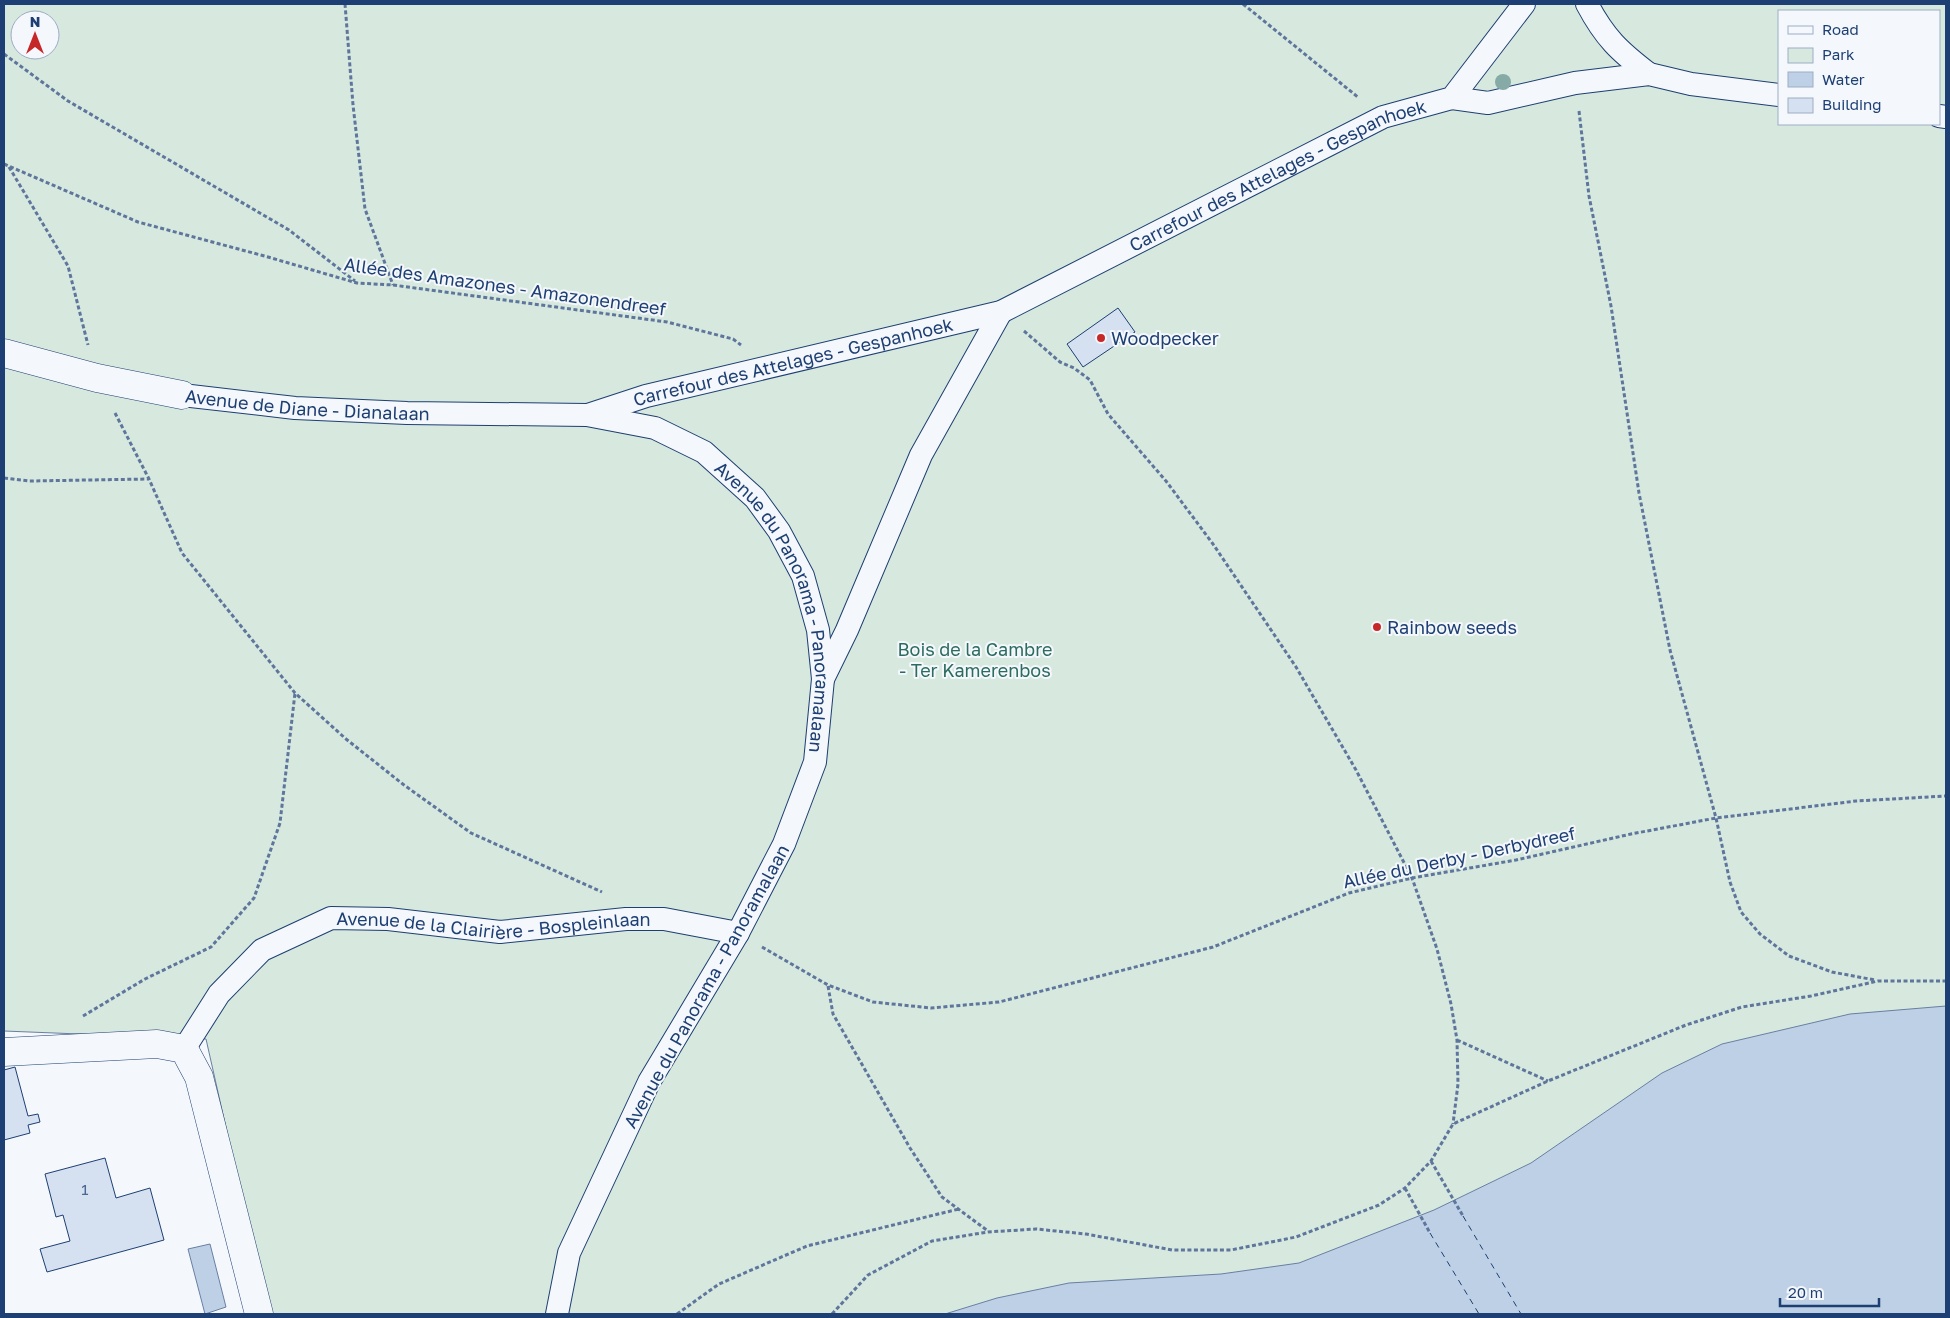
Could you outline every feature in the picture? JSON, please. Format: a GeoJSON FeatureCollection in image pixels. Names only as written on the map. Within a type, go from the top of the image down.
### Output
{"type":"FeatureCollection","features":[{"type":"Feature","properties":{"kind":"street"},"geometry":{"type":"LineString","coordinates":[[1524,4],[1452,98],[1488,103],[1575,83],[1649,74],[1691,84],[1778,94]]}},
{"type":"Feature","properties":{"kind":"street"},"geometry":{"type":"LineString","coordinates":[[1587,4],[1598,26],[1620,52],[1649,74]]}},
{"type":"Feature","properties":{"kind":"street","name":"Carrefour des Attelages - Gespanhoek"},"geometry":{"type":"LineString","coordinates":[[588,415],[646,396],[1001,312],[1383,117],[1452,98]]}},
{"type":"Feature","properties":{"kind":"street"},"geometry":{"type":"LineString","coordinates":[[824,679],[847,630],[921,455],[1001,312]]}},
{"type":"Feature","properties":{"kind":"street","name":"Avenue de Diane - Dianalaan"},"geometry":{"type":"LineString","coordinates":[[4,353],[97,378],[182,394],[295,408],[588,415]]}},
{"type":"Feature","properties":{"kind":"street","name":"Avenue du Panorama - Panoramalaan"},"geometry":{"type":"LineString","coordinates":[[557,1314],[569,1253],[649,1082],[738,933],[784,844],[815,762],[824,679],[818,630],[803,576],[779,530],[755,498],[704,452],[655,428],[588,415]]}},
{"type":"Feature","properties":{"kind":"street","name":"Avenue de la Clairière - Bospleinlaan"},"geometry":{"type":"LineString","coordinates":[[184,1049],[219,994],[262,950],[331,918],[388,919],[500,932],[626,919],[664,919],[738,933]]}},
{"type":"Feature","properties":{"kind":"street"},"geometry":{"type":"LineString","coordinates":[[4,1052],[157,1044],[184,1049],[199,1076],[259,1314]]}},
{"type":"Feature","properties":{"kind":"path"},"geometry":{"type":"LineString","coordinates":[[345,4],[353,105],[365,210],[393,285]]}},
{"type":"Feature","properties":{"kind":"path"},"geometry":{"type":"LineString","coordinates":[[1243,4],[1383,117]]}},
{"type":"Feature","properties":{"kind":"path"},"geometry":{"type":"LineString","coordinates":[[4,54],[68,101],[289,230],[357,283]]}},
{"type":"Feature","properties":{"kind":"path"},"geometry":{"type":"LineString","coordinates":[[1575,83],[1589,196],[1611,306],[1639,493],[1670,650],[1716,818],[1730,882],[1741,912],[1760,934],[1790,956],[1832,972],[1878,981],[1946,981]]}},
{"type":"Feature","properties":{"kind":"path","name":"Allée des Amazones - Amazonendreef"},"geometry":{"type":"LineString","coordinates":[[4,164],[138,222],[357,283],[393,285],[667,322],[733,339],[772,366]]}},
{"type":"Feature","properties":{"kind":"path"},"geometry":{"type":"LineString","coordinates":[[9,167],[68,266],[97,378],[150,479],[182,553],[296,693],[397,780],[470,833],[603,892]]}},
{"type":"Feature","properties":{"kind":"path"},"geometry":{"type":"LineString","coordinates":[[832,1314],[868,1275],[932,1241],[988,1232],[1036,1229],[1086,1234],[1172,1250],[1231,1250],[1296,1237],[1379,1205],[1405,1188],[1431,1161],[1453,1124],[1458,1084],[1457,1040],[1451,1004],[1436,949],[1412,878],[1356,770],[1296,667],[1213,544],[1166,481],[1108,414],[1090,380],[1074,368],[1060,362],[1001,312]]}},
{"type":"Feature","properties":{"kind":"path"},"geometry":{"type":"LineString","coordinates":[[4,478],[29,481],[150,479]]}},
{"type":"Feature","properties":{"kind":"path"},"geometry":{"type":"LineString","coordinates":[[80,1018],[145,979],[211,947],[254,898],[280,823],[296,693]]}},
{"type":"Feature","properties":{"kind":"path","name":"Allée du Derby - Derbydreef"},"geometry":{"type":"LineString","coordinates":[[738,933],[828,985],[873,1002],[931,1008],[999,1002],[1213,947],[1349,892],[1412,878],[1516,860],[1631,834],[1716,818],[1856,801],[1946,796]]}},
{"type":"Feature","properties":{"kind":"path"},"geometry":{"type":"LineString","coordinates":[[1453,1124],[1548,1081],[1686,1025],[1742,1007],[1810,996],[1878,981]]}},
{"type":"Feature","properties":{"kind":"path"},"geometry":{"type":"LineString","coordinates":[[828,985],[833,1014],[877,1094],[942,1197],[988,1232]]}},
{"type":"Feature","properties":{"kind":"path"},"geometry":{"type":"LineString","coordinates":[[1457,1040],[1548,1081]]}},
{"type":"Feature","properties":{"kind":"path"},"geometry":{"type":"LineString","coordinates":[[1431,1161],[1463,1216]]}},
{"type":"Feature","properties":{"kind":"path"},"geometry":{"type":"LineString","coordinates":[[1405,1188],[1430,1233]]}},
{"type":"Feature","properties":{"kind":"path"},"geometry":{"type":"LineString","coordinates":[[677,1314],[719,1284],[807,1246],[959,1209]]}},
{"type":"Feature","properties":{"kind":"green space","name":"Bois de la Cambre - Ter Kamerenbos"},"geometry":{"type":"Polygon","coordinates":[[[4,4],[1946,4],[1946,1314],[268,1314],[206,1039],[4,1031],[4,4]]]}},
{"type":"Feature","properties":{"kind":"water"},"geometry":{"type":"Polygon","coordinates":[[[1946,1006],[1946,1314],[945,1314],[997,1298],[1069,1283],[1221,1274],[1299,1263],[1434,1210],[1531,1163],[1662,1073],[1722,1044],[1850,1014],[1946,1006]]]}},
{"type":"Feature","properties":{"kind":"water"},"geometry":{"type":"Polygon","coordinates":[[[210,1244],[226,1307],[205,1314],[188,1249],[210,1244]]]}},
{"type":"Feature","properties":{"kind":"building"},"geometry":{"type":"Polygon","coordinates":[[[1118,308],[1135,332],[1083,367],[1067,344],[1118,308]]]}},
{"type":"Feature","properties":{"kind":"building"},"geometry":{"type":"Polygon","coordinates":[[[15,1067],[28,1116],[38,1114],[40,1122],[28,1125],[30,1133],[4,1140],[4,1070],[15,1067]]]}},
{"type":"Feature","properties":{"kind":"building"},"geometry":{"type":"Polygon","coordinates":[[[105,1158],[116,1198],[150,1188],[164,1240],[47,1272],[40,1249],[70,1241],[63,1215],[56,1217],[45,1174],[105,1158]]]}},
{"type":"Feature","properties":{"kind":"ferry route"},"geometry":{"type":"LineString","coordinates":[[1463,1216],[1521,1314]]}},
{"type":"Feature","properties":{"kind":"ferry route"},"geometry":{"type":"LineString","coordinates":[[1430,1233],[1479,1314]]}},
{"type":"Feature","properties":{"kind":"place","name":"Woodpecker"},"geometry":{"type":"Point","coordinates":[1101,338]}},
{"type":"Feature","properties":{"kind":"place","name":"Rainbow seeds"},"geometry":{"type":"Point","coordinates":[1377,627]}}]}
